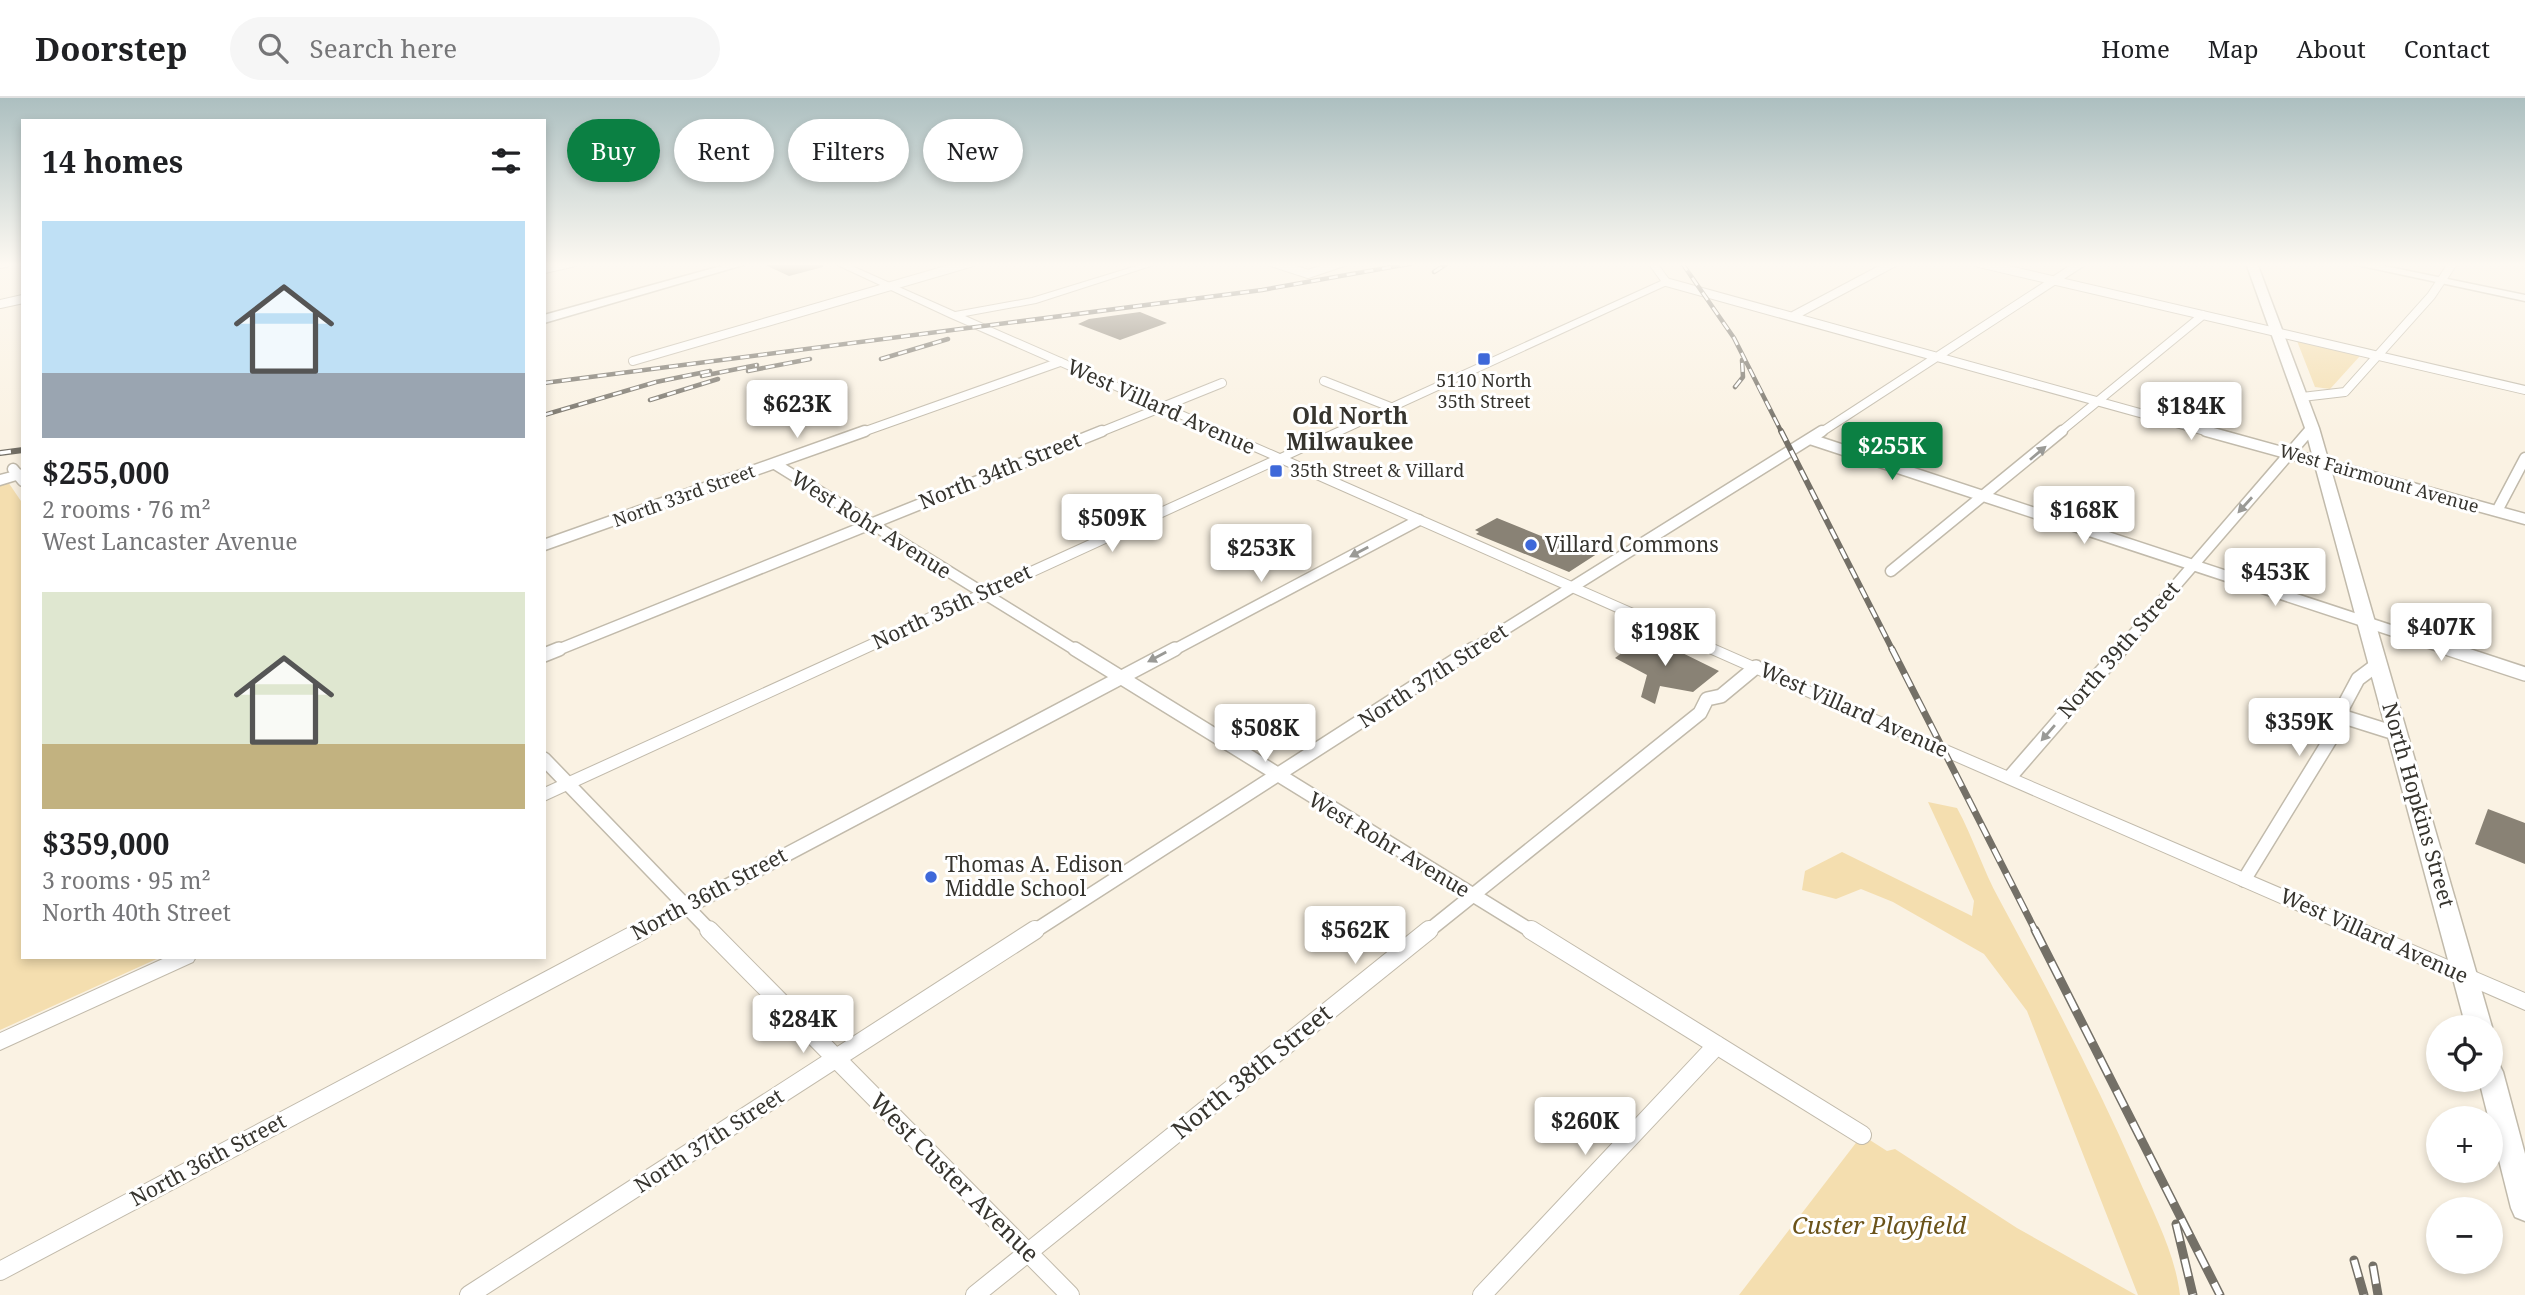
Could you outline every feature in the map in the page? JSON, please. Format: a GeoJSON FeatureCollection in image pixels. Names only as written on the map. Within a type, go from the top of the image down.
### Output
{"type":"FeatureCollection","features":[{"type":"Feature","properties":{"kind":"main road","name":"North Hopkins Street"},"geometry":{"type":"LineString","coordinates":[[2271,319],[2312,428],[2476,1015]]}},
{"type":"Feature","properties":{"kind":"main road"},"geometry":{"type":"LineString","coordinates":[[0,480],[17,473]]}},
{"type":"Feature","properties":{"kind":"main road"},"geometry":{"type":"LineString","coordinates":[[2495,1092],[2525,1208]]}},
{"type":"Feature","properties":{"kind":"street"},"geometry":{"type":"LineString","coordinates":[[633,361],[778,319]]}},
{"type":"Feature","properties":{"kind":"street","name":"West Villard Avenue"},"geometry":{"type":"LineString","coordinates":[[961,319],[2525,1002]]}},
{"type":"Feature","properties":{"kind":"street","name":"North 35th Street"},"geometry":{"type":"LineString","coordinates":[[546,793],[1586,319]]}},
{"type":"Feature","properties":{"kind":"street","name":"West Fairmount Avenue"},"geometry":{"type":"LineString","coordinates":[[1803,319],[2525,519]]}},
{"type":"Feature","properties":{"kind":"street","name":"North 37th Street"},"geometry":{"type":"LineString","coordinates":[[469,1295],[1994,319]]}},
{"type":"Feature","properties":{"kind":"street"},"geometry":{"type":"LineString","coordinates":[[1891,571],[1985,497],[2198,319]]}},
{"type":"Feature","properties":{"kind":"street"},"geometry":{"type":"LineString","coordinates":[[2220,319],[2525,390]]}},
{"type":"Feature","properties":{"kind":"street"},"geometry":{"type":"LineString","coordinates":[[2302,397],[2346,392],[2408,319]]}},
{"type":"Feature","properties":{"kind":"street","name":"North 33rd Street"},"geometry":{"type":"LineString","coordinates":[[546,544],[1060,362]]}},
{"type":"Feature","properties":{"kind":"street"},"geometry":{"type":"LineString","coordinates":[[1324,381],[1393,408]]}},
{"type":"Feature","properties":{"kind":"street","name":"North 34th Street"},"geometry":{"type":"LineString","coordinates":[[546,654],[1222,383]]}},
{"type":"Feature","properties":{"kind":"street","name":"North 39th Street"},"geometry":{"type":"LineString","coordinates":[[2010,777],[2312,428]]}},
{"type":"Feature","properties":{"kind":"street"},"geometry":{"type":"LineString","coordinates":[[1810,439],[2525,674]]}},
{"type":"Feature","properties":{"kind":"street"},"geometry":{"type":"LineString","coordinates":[[2497,511],[2525,458]]}},
{"type":"Feature","properties":{"kind":"street","name":"West Rohr Avenue"},"geometry":{"type":"LineString","coordinates":[[775,464],[1862,1136]]}},
{"type":"Feature","properties":{"kind":"street","name":"North 36th Street"},"geometry":{"type":"LineString","coordinates":[[0,1271],[1419,520]]}},
{"type":"Feature","properties":{"kind":"street"},"geometry":{"type":"LineString","coordinates":[[2244,880],[2344,717],[2342,709],[2358,679],[2378,664]]}},
{"type":"Feature","properties":{"kind":"street","name":"North 38th Street"},"geometry":{"type":"LineString","coordinates":[[975,1295],[1700,713],[1707,699],[1721,696],[1756,667]]}},
{"type":"Feature","properties":{"kind":"street"},"geometry":{"type":"LineString","coordinates":[[2344,717],[2398,734]]}},
{"type":"Feature","properties":{"kind":"street","name":"West Custer Avenue"},"geometry":{"type":"LineString","coordinates":[[546,761],[834,1060],[1070,1295]]}},
{"type":"Feature","properties":{"kind":"street"},"geometry":{"type":"LineString","coordinates":[[0,1042],[182,959]]}},
{"type":"Feature","properties":{"kind":"street"},"geometry":{"type":"LineString","coordinates":[[1482,1295],[1717,1045]]}},
{"type":"Feature","properties":{"kind":"green space"},"geometry":{"type":"Polygon","coordinates":[[[2297,341],[2360,356],[2330,389],[2315,387],[2297,341]]]}},
{"type":"Feature","properties":{"kind":"green space"},"geometry":{"type":"Polygon","coordinates":[[[8,482],[21,501],[21,959],[157,959],[0,1030],[0,484],[8,482]]]}},
{"type":"Feature","properties":{"kind":"green space"},"geometry":{"type":"Polygon","coordinates":[[[1928,802],[1957,808],[1963,819],[1993,888],[2071,1036],[2121,1140],[2169,1249],[2180,1295],[2138,1295],[2027,1011],[1984,954],[1893,902],[1861,889],[1836,899],[1802,890],[1805,871],[1842,852],[1972,916],[1974,901],[1928,802]]]}},
{"type":"Feature","properties":{"kind":"green space","name":"Custer Playfield"},"geometry":{"type":"Polygon","coordinates":[[[1862,1135],[1887,1151],[1895,1149],[2017,1228],[2136,1295],[1739,1295],[1862,1135]]]}},
{"type":"Feature","properties":{"kind":"building"},"geometry":{"type":"Polygon","coordinates":[[[1089,319],[1157,319],[1167,323],[1120,340],[1078,324],[1089,319]]]}},
{"type":"Feature","properties":{"kind":"building","name":"Villard Commons"},"geometry":{"type":"Polygon","coordinates":[[[1497,518],[1568,547],[1582,538],[1606,548],[1569,572],[1476,534],[1479,532],[1475,530],[1497,518]]]}},
{"type":"Feature","properties":{"kind":"building"},"geometry":{"type":"Polygon","coordinates":[[[1643,637],[1650,637],[1719,671],[1693,692],[1660,686],[1655,704],[1641,697],[1647,675],[1615,658],[1643,637]]]}},
{"type":"Feature","properties":{"kind":"building"},"geometry":{"type":"Polygon","coordinates":[[[2488,809],[2525,823],[2525,864],[2475,844],[2488,809]]]}},
{"type":"Feature","properties":{"kind":"railway"},"geometry":{"type":"LineString","coordinates":[[546,383],[1039,319]]}},
{"type":"Feature","properties":{"kind":"railway"},"geometry":{"type":"LineString","coordinates":[[1721,319],[1734,338],[1782,433]]}},
{"type":"Feature","properties":{"kind":"railway"},"geometry":{"type":"LineString","coordinates":[[881,359],[948,339]]}},
{"type":"Feature","properties":{"kind":"railway"},"geometry":{"type":"LineString","coordinates":[[748,371],[810,359]]}},
{"type":"Feature","properties":{"kind":"railway"},"geometry":{"type":"LineString","coordinates":[[1735,387],[1743,377],[1742,360]]}},
{"type":"Feature","properties":{"kind":"railway"},"geometry":{"type":"LineString","coordinates":[[702,376],[757,365]]}},
{"type":"Feature","properties":{"kind":"railway"},"geometry":{"type":"LineString","coordinates":[[546,414],[656,382],[710,371]]}},
{"type":"Feature","properties":{"kind":"railway"},"geometry":{"type":"LineString","coordinates":[[650,400],[718,379]]}},
{"type":"Feature","properties":{"kind":"railway"},"geometry":{"type":"LineString","coordinates":[[1781,431],[1893,651]]}},
{"type":"Feature","properties":{"kind":"railway"},"geometry":{"type":"LineString","coordinates":[[0,453],[21,450]]}},
{"type":"Feature","properties":{"kind":"railway"},"geometry":{"type":"LineString","coordinates":[[1892,649],[2036,932]]}},
{"type":"Feature","properties":{"kind":"railway"},"geometry":{"type":"LineString","coordinates":[[2035,930],[2220,1295]]}},
{"type":"Feature","properties":{"kind":"railway"},"geometry":{"type":"LineString","coordinates":[[2176,1224],[2193,1295]]}},
{"type":"Feature","properties":{"kind":"railway"},"geometry":{"type":"LineString","coordinates":[[2354,1260],[2364,1295]]}},
{"type":"Feature","properties":{"kind":"railway"},"geometry":{"type":"LineString","coordinates":[[2373,1266],[2378,1295]]}},
{"type":"Feature","properties":{"kind":"place","name":"5110 North 35th Street"},"geometry":{"type":"Point","coordinates":[1484,359]}},
{"type":"Feature","properties":{"kind":"place","name":"35th Street & Villard"},"geometry":{"type":"Point","coordinates":[1276,471]}},
{"type":"Feature","properties":{"kind":"place","name":"Villard Commons"},"geometry":{"type":"Point","coordinates":[1531,545]}},
{"type":"Feature","properties":{"kind":"place","name":"Thomas A. Edison Middle School"},"geometry":{"type":"Point","coordinates":[931,877]}},
{"type":"Feature","properties":{"kind":"district","name":"Old North Milwaukee"},"geometry":{"type":"Point","coordinates":[1350,429]}}]}
